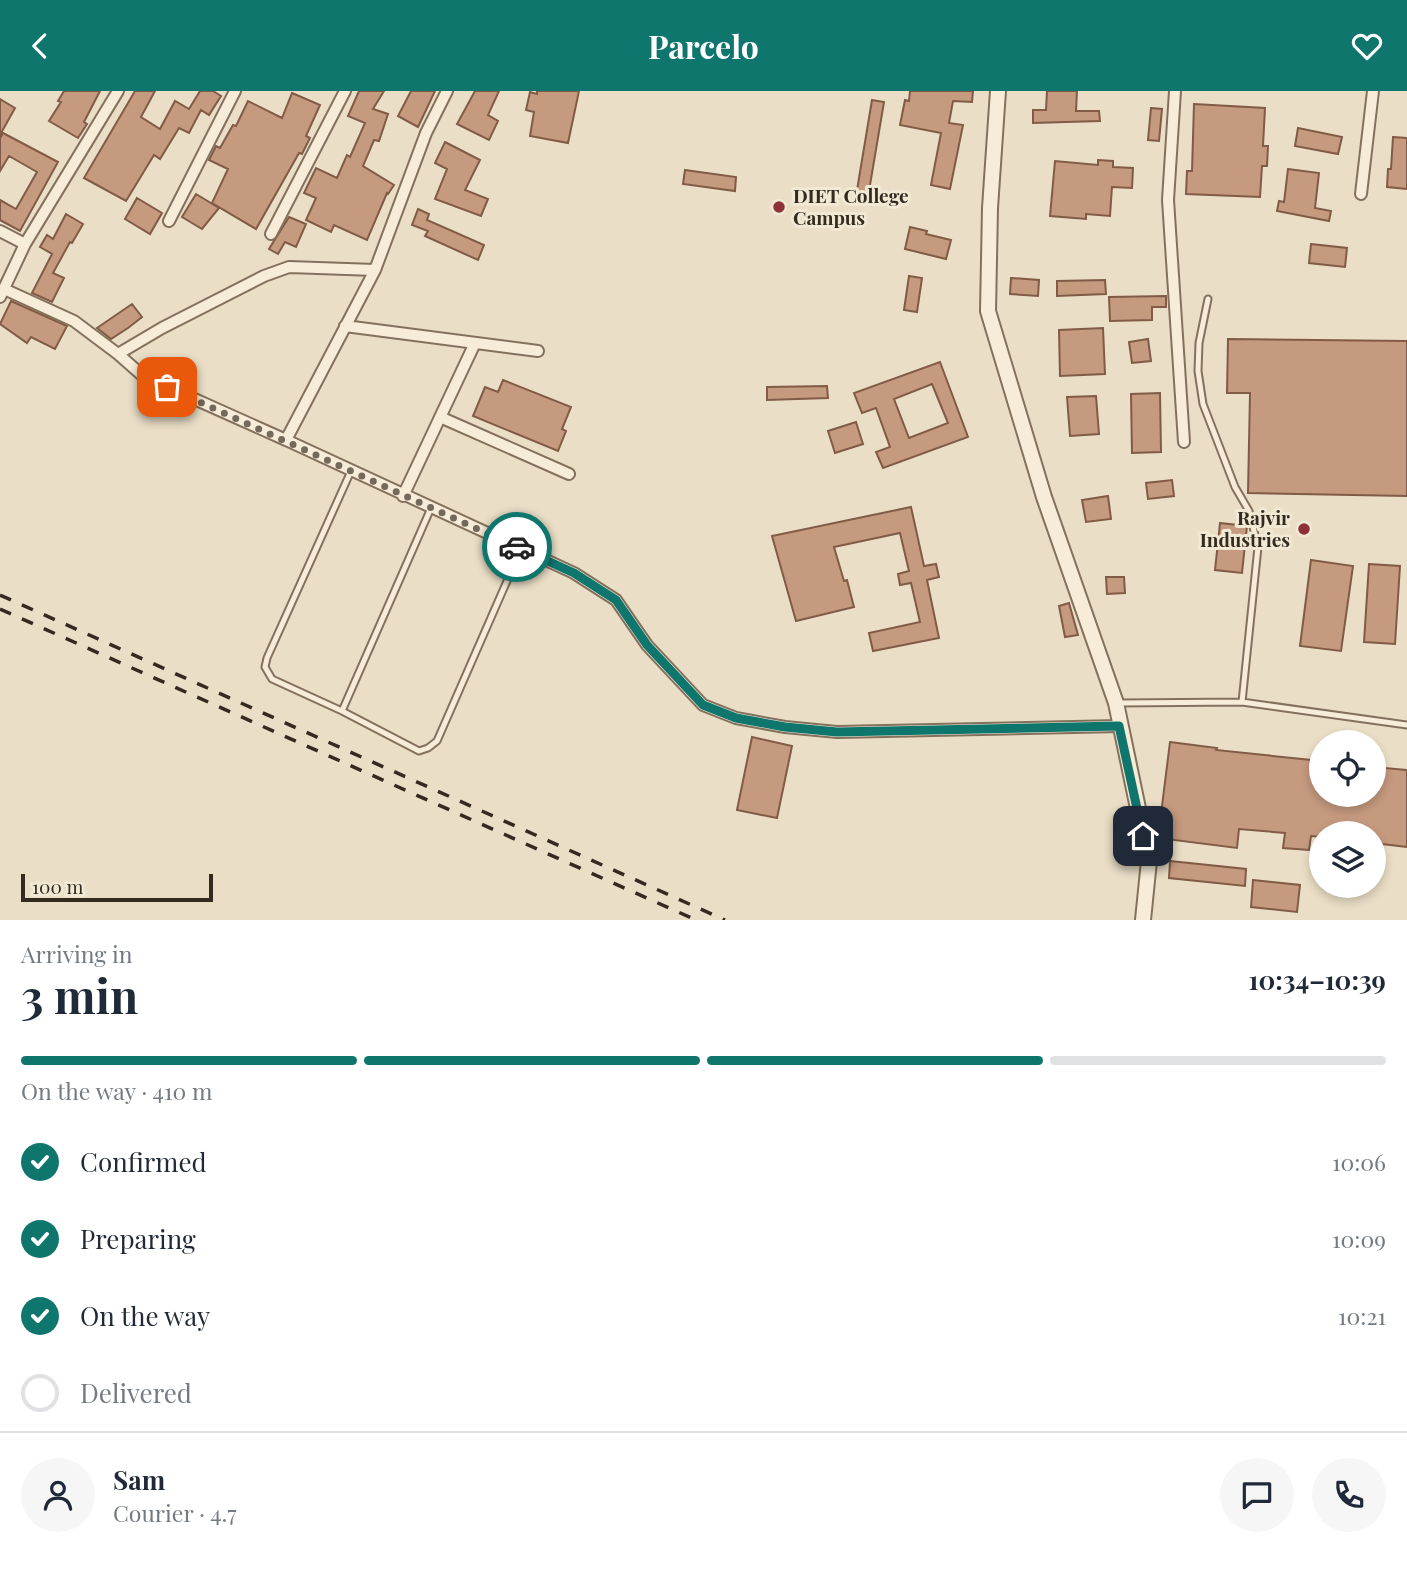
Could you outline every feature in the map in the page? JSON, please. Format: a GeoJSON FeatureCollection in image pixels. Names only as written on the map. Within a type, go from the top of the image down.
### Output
{"type":"FeatureCollection","features":[{"type":"Feature","properties":{"kind":"street"},"geometry":{"type":"LineString","coordinates":[[118,91],[25,244],[2,293],[74,321],[143,376],[574,573],[616,600],[647,645],[703,705],[736,718],[785,727],[837,732],[1119,726]]}},
{"type":"Feature","properties":{"kind":"street"},"geometry":{"type":"LineString","coordinates":[[169,221],[234,91]]}},
{"type":"Feature","properties":{"kind":"street"},"geometry":{"type":"LineString","coordinates":[[271,234],[345,91]]}},
{"type":"Feature","properties":{"kind":"street"},"geometry":{"type":"LineString","coordinates":[[286,440],[375,270],[426,133],[447,91]]}},
{"type":"Feature","properties":{"kind":"street"},"geometry":{"type":"LineString","coordinates":[[998,91],[990,208],[988,311],[1044,496],[1115,703],[1149,861],[1143,920]]}},
{"type":"Feature","properties":{"kind":"street"},"geometry":{"type":"LineString","coordinates":[[1175,91],[1168,200],[1184,442]]}},
{"type":"Feature","properties":{"kind":"street"},"geometry":{"type":"LineString","coordinates":[[1361,194],[1373,91]]}},
{"type":"Feature","properties":{"kind":"street"},"geometry":{"type":"LineString","coordinates":[[0,230],[25,244]]}},
{"type":"Feature","properties":{"kind":"street"},"geometry":{"type":"LineString","coordinates":[[118,354],[252,282],[289,267],[375,270]]}},
{"type":"Feature","properties":{"kind":"street"},"geometry":{"type":"LineString","coordinates":[[345,326],[538,351]]}},
{"type":"Feature","properties":{"kind":"street"},"geometry":{"type":"LineString","coordinates":[[403,496],[475,343]]}},
{"type":"Feature","properties":{"kind":"street"},"geometry":{"type":"LineString","coordinates":[[440,418],[569,474]]}},
{"type":"Feature","properties":{"kind":"lane"},"geometry":{"type":"LineString","coordinates":[[1208,299],[1199,343],[1198,371],[1203,404],[1235,487],[1249,511],[1258,547],[1242,702]]}},
{"type":"Feature","properties":{"kind":"lane"},"geometry":{"type":"LineString","coordinates":[[351,471],[265,667],[272,679],[419,751],[437,741],[521,549]]}},
{"type":"Feature","properties":{"kind":"lane"},"geometry":{"type":"LineString","coordinates":[[342,711],[431,508]]}},
{"type":"Feature","properties":{"kind":"lane"},"geometry":{"type":"LineString","coordinates":[[1115,703],[1242,702],[1407,725]]}},
{"type":"Feature","properties":{"kind":"building"},"geometry":{"type":"Polygon","coordinates":[[[64,91],[100,91],[84,122],[87,124],[78,138],[49,121],[61,102],[58,101],[64,91]]]}},
{"type":"Feature","properties":{"kind":"building"},"geometry":{"type":"Polygon","coordinates":[[[135,91],[155,91],[141,117],[160,129],[175,101],[189,109],[200,91],[213,91],[221,96],[209,115],[201,110],[189,133],[179,128],[160,159],[154,155],[126,201],[84,178],[135,91]]]}},
{"type":"Feature","properties":{"kind":"building"},"geometry":{"type":"Polygon","coordinates":[[[359,91],[384,91],[373,109],[388,114],[379,141],[374,140],[363,166],[394,185],[387,193],[367,240],[334,225],[331,232],[306,220],[316,198],[304,193],[316,168],[337,178],[347,155],[350,157],[365,123],[348,116],[359,91]]]}},
{"type":"Feature","properties":{"kind":"building"},"geometry":{"type":"Polygon","coordinates":[[[411,91],[435,91],[418,127],[398,116],[411,91]]]}},
{"type":"Feature","properties":{"kind":"building"},"geometry":{"type":"Polygon","coordinates":[[[475,91],[499,91],[488,115],[498,121],[489,140],[457,124],[475,91]]]}},
{"type":"Feature","properties":{"kind":"building"},"geometry":{"type":"Polygon","coordinates":[[[537,91],[579,91],[568,143],[530,136],[534,112],[526,110],[530,92],[537,94],[537,91]]]}},
{"type":"Feature","properties":{"kind":"building"},"geometry":{"type":"Polygon","coordinates":[[[910,91],[973,91],[972,102],[953,101],[949,123],[963,125],[950,189],[931,185],[941,133],[900,125],[905,100],[909,101],[910,91]]]}},
{"type":"Feature","properties":{"kind":"building"},"geometry":{"type":"Polygon","coordinates":[[[1047,91],[1077,91],[1076,111],[1099,111],[1100,121],[1033,123],[1033,110],[1046,110],[1047,91]]]}},
{"type":"Feature","properties":{"kind":"building"},"geometry":{"type":"Polygon","coordinates":[[[292,93],[320,105],[306,136],[310,138],[302,154],[299,153],[256,229],[212,203],[228,169],[209,160],[216,146],[220,148],[233,125],[236,126],[248,101],[282,118],[292,93]]]}},
{"type":"Feature","properties":{"kind":"building"},"geometry":{"type":"Polygon","coordinates":[[[0,99],[15,108],[0,135],[0,99]]]}},
{"type":"Feature","properties":{"kind":"building"},"geometry":{"type":"Polygon","coordinates":[[[872,100],[884,102],[868,197],[856,196],[872,100]]]}},
{"type":"Feature","properties":{"kind":"building"},"geometry":{"type":"Polygon","coordinates":[[[1194,104],[1265,108],[1263,146],[1268,146],[1267,166],[1262,166],[1260,197],[1186,194],[1187,171],[1192,171],[1194,104]]]}},
{"type":"Feature","properties":{"kind":"building"},"geometry":{"type":"Polygon","coordinates":[[[1151,108],[1162,109],[1159,141],[1148,140],[1151,108]]]}},
{"type":"Feature","properties":{"kind":"building"},"geometry":{"type":"Polygon","coordinates":[[[1298,128],[1342,137],[1338,154],[1295,146],[1298,128]]]}},
{"type":"Feature","properties":{"kind":"building"},"geometry":{"type":"Polygon","coordinates":[[[3,133],[58,162],[20,231],[0,220],[0,200],[16,209],[37,172],[9,156],[0,171],[0,138],[3,133]]]}},
{"type":"Feature","properties":{"kind":"building"},"geometry":{"type":"Polygon","coordinates":[[[1393,137],[1407,138],[1407,189],[1387,187],[1393,137]]]}},
{"type":"Feature","properties":{"kind":"building"},"geometry":{"type":"Polygon","coordinates":[[[445,142],[480,160],[465,190],[488,199],[481,216],[435,199],[447,169],[435,163],[445,142]]]}},
{"type":"Feature","properties":{"kind":"building"},"geometry":{"type":"Polygon","coordinates":[[[1098,160],[1113,161],[1113,167],[1133,168],[1132,188],[1112,187],[1110,216],[1086,214],[1086,219],[1050,216],[1055,161],[1098,165],[1098,160]]]}},
{"type":"Feature","properties":{"kind":"building"},"geometry":{"type":"Polygon","coordinates":[[[1288,169],[1319,173],[1315,208],[1331,211],[1329,221],[1277,211],[1279,201],[1284,202],[1288,169]]]}},
{"type":"Feature","properties":{"kind":"building"},"geometry":{"type":"Polygon","coordinates":[[[685,170],[736,177],[735,191],[683,184],[685,170]]]}},
{"type":"Feature","properties":{"kind":"building"},"geometry":{"type":"Polygon","coordinates":[[[196,194],[219,208],[202,229],[182,217],[196,194]]]}},
{"type":"Feature","properties":{"kind":"building"},"geometry":{"type":"Polygon","coordinates":[[[137,198],[162,213],[150,234],[125,219],[137,198]]]}},
{"type":"Feature","properties":{"kind":"building"},"geometry":{"type":"Polygon","coordinates":[[[418,209],[429,214],[427,220],[484,245],[478,260],[425,236],[428,231],[412,225],[418,209]]]}},
{"type":"Feature","properties":{"kind":"building"},"geometry":{"type":"Polygon","coordinates":[[[66,214],[83,224],[53,273],[64,278],[52,302],[32,293],[52,254],[40,247],[47,235],[53,239],[66,214]]]}},
{"type":"Feature","properties":{"kind":"building"},"geometry":{"type":"Polygon","coordinates":[[[289,217],[306,224],[296,247],[285,242],[278,254],[269,249],[289,217]]]}},
{"type":"Feature","properties":{"kind":"building"},"geometry":{"type":"Polygon","coordinates":[[[910,227],[951,240],[946,259],[905,249],[910,227]]]}},
{"type":"Feature","properties":{"kind":"building"},"geometry":{"type":"Polygon","coordinates":[[[1311,244],[1347,248],[1345,267],[1309,263],[1311,244]]]}},
{"type":"Feature","properties":{"kind":"building"},"geometry":{"type":"Polygon","coordinates":[[[909,276],[922,278],[917,312],[904,310],[909,276]]]}},
{"type":"Feature","properties":{"kind":"building"},"geometry":{"type":"Polygon","coordinates":[[[1011,278],[1039,280],[1038,296],[1010,294],[1011,278]]]}},
{"type":"Feature","properties":{"kind":"building"},"geometry":{"type":"Polygon","coordinates":[[[1105,280],[1106,294],[1057,296],[1057,281],[1105,280]]]}},
{"type":"Feature","properties":{"kind":"building"},"geometry":{"type":"Polygon","coordinates":[[[1166,296],[1166,307],[1152,307],[1152,320],[1110,321],[1109,297],[1166,296]]]}},
{"type":"Feature","properties":{"kind":"building"},"geometry":{"type":"Polygon","coordinates":[[[11,301],[67,326],[55,349],[31,337],[27,343],[0,324],[11,301]]]}},
{"type":"Feature","properties":{"kind":"building"},"geometry":{"type":"Polygon","coordinates":[[[132,304],[142,317],[128,328],[111,339],[97,328],[132,304]]]}},
{"type":"Feature","properties":{"kind":"building"},"geometry":{"type":"Polygon","coordinates":[[[1103,328],[1105,374],[1060,376],[1059,330],[1103,328]]]}},
{"type":"Feature","properties":{"kind":"building"},"geometry":{"type":"Polygon","coordinates":[[[1148,339],[1151,361],[1132,363],[1129,342],[1148,339]]]}},
{"type":"Feature","properties":{"kind":"building"},"geometry":{"type":"Polygon","coordinates":[[[1228,339],[1407,341],[1407,496],[1248,493],[1250,393],[1227,393],[1228,339]]]}},
{"type":"Feature","properties":{"kind":"building"},"geometry":{"type":"Polygon","coordinates":[[[940,362],[968,437],[883,468],[876,452],[890,447],[876,408],[862,413],[854,393],[940,362]],[[932,384],[894,399],[909,438],[948,423],[932,384]]]}},
{"type":"Feature","properties":{"kind":"building"},"geometry":{"type":"Polygon","coordinates":[[[503,380],[571,407],[562,429],[566,431],[558,451],[473,416],[485,387],[498,392],[503,380]]]}},
{"type":"Feature","properties":{"kind":"building"},"geometry":{"type":"Polygon","coordinates":[[[827,386],[828,398],[767,400],[767,387],[827,386]]]}},
{"type":"Feature","properties":{"kind":"building"},"geometry":{"type":"Polygon","coordinates":[[[1160,393],[1161,452],[1132,453],[1131,394],[1160,393]]]}},
{"type":"Feature","properties":{"kind":"building"},"geometry":{"type":"Polygon","coordinates":[[[1096,396],[1099,434],[1070,436],[1067,397],[1096,396]]]}},
{"type":"Feature","properties":{"kind":"building"},"geometry":{"type":"Polygon","coordinates":[[[856,422],[863,444],[835,453],[828,431],[856,422]]]}},
{"type":"Feature","properties":{"kind":"building"},"geometry":{"type":"Polygon","coordinates":[[[1172,480],[1174,496],[1148,499],[1146,483],[1172,480]]]}},
{"type":"Feature","properties":{"kind":"building"},"geometry":{"type":"Polygon","coordinates":[[[1108,496],[1111,519],[1086,522],[1082,500],[1108,496]]]}},
{"type":"Feature","properties":{"kind":"building"},"geometry":{"type":"Polygon","coordinates":[[[911,507],[924,566],[936,564],[939,577],[927,580],[939,638],[873,651],[869,633],[920,622],[911,583],[900,585],[898,574],[909,571],[900,533],[834,547],[854,607],[796,621],[772,536],[911,507]]]}},
{"type":"Feature","properties":{"kind":"building"},"geometry":{"type":"Polygon","coordinates":[[[1220,523],[1247,526],[1242,573],[1215,570],[1220,523]]]}},
{"type":"Feature","properties":{"kind":"building"},"geometry":{"type":"Polygon","coordinates":[[[1311,560],[1353,566],[1341,651],[1300,646],[1311,560]]]}},
{"type":"Feature","properties":{"kind":"building"},"geometry":{"type":"Polygon","coordinates":[[[1369,564],[1400,566],[1395,644],[1364,642],[1369,564]]]}},
{"type":"Feature","properties":{"kind":"building"},"geometry":{"type":"Polygon","coordinates":[[[1106,577],[1124,577],[1125,593],[1107,594],[1106,577]]]}},
{"type":"Feature","properties":{"kind":"building"},"geometry":{"type":"Polygon","coordinates":[[[1069,603],[1078,635],[1065,637],[1059,606],[1069,603]]]}},
{"type":"Feature","properties":{"kind":"building"},"geometry":{"type":"Polygon","coordinates":[[[752,737],[792,746],[777,818],[737,810],[752,737]]]}},
{"type":"Feature","properties":{"kind":"building"},"geometry":{"type":"Polygon","coordinates":[[[1170,742],[1217,748],[1216,750],[1309,760],[1309,807],[1386,807],[1386,768],[1407,770],[1407,847],[1386,844],[1386,821],[1309,821],[1309,850],[1283,848],[1285,833],[1239,829],[1237,848],[1158,838],[1170,742]]]}},
{"type":"Feature","properties":{"kind":"building"},"geometry":{"type":"Polygon","coordinates":[[[1170,861],[1246,869],[1245,886],[1169,878],[1170,861]]]}},
{"type":"Feature","properties":{"kind":"building"},"geometry":{"type":"Polygon","coordinates":[[[1253,880],[1300,885],[1297,912],[1251,907],[1253,880]]]}},
{"type":"Feature","properties":{"kind":"railway"},"geometry":{"type":"LineString","coordinates":[[0,595],[725,920]]}},
{"type":"Feature","properties":{"kind":"railway"},"geometry":{"type":"LineString","coordinates":[[0,609],[696,920]]}},
{"type":"Feature","properties":{"kind":"way so far"},"geometry":{"type":"LineString","coordinates":[[167,387],[517,547]]}},
{"type":"Feature","properties":{"kind":"place","name":"DIET College Campus"},"geometry":{"type":"Point","coordinates":[779,207]}},
{"type":"Feature","properties":{"kind":"place","name":"Rajvir Industries"},"geometry":{"type":"Point","coordinates":[1304,529]}},
{"type":"Feature","properties":{"kind":"route"},"geometry":{"type":"LineString","coordinates":[[517,547],[574,573],[616,600],[647,645],[703,705],[736,718],[785,727],[837,732],[1119,726],[1143,836]]}}]}
